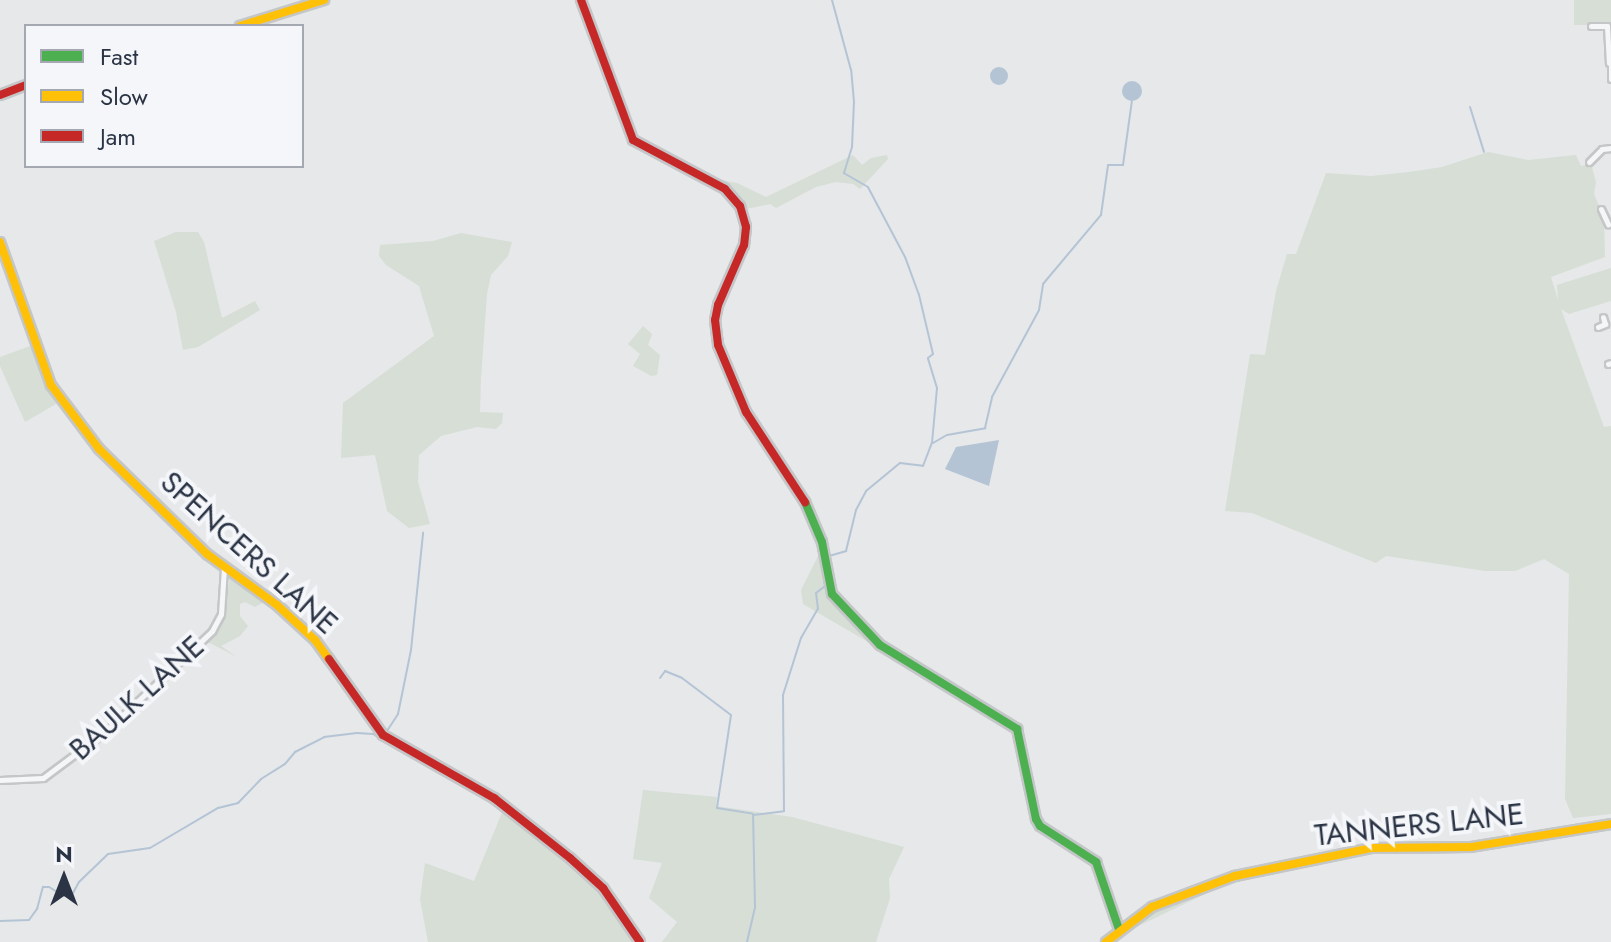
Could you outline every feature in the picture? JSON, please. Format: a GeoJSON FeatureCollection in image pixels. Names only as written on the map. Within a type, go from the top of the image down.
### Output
{"type":"FeatureCollection","features":[{"type":"Feature","properties":{"kind":"street"},"geometry":{"type":"LineString","coordinates":[[246,24],[324,0]]}},
{"type":"Feature","properties":{"kind":"street"},"geometry":{"type":"LineString","coordinates":[[581,0],[633,140],[725,189],[740,206],[746,227],[744,245],[716,313],[718,345],[746,412],[810,510],[822,542],[832,594],[880,645],[1017,729],[1036,819],[1040,826],[1096,862],[1119,929]]}},
{"type":"Feature","properties":{"kind":"street"},"geometry":{"type":"LineString","coordinates":[[1591,26],[1609,26],[1611,79]]}},
{"type":"Feature","properties":{"kind":"street"},"geometry":{"type":"LineString","coordinates":[[0,95],[24,86]]}},
{"type":"Feature","properties":{"kind":"street"},"geometry":{"type":"LineString","coordinates":[[1589,162],[1602,149],[1611,148]]}},
{"type":"Feature","properties":{"kind":"street"},"geometry":{"type":"LineString","coordinates":[[1606,213],[1608,224]]}},
{"type":"Feature","properties":{"kind":"street","name":"SPENCERS LANE"},"geometry":{"type":"LineString","coordinates":[[0,242],[23,299],[43,365],[60,400],[99,449],[224,568],[277,605],[315,640],[383,735],[494,798],[570,858],[603,888],[640,942]]}},
{"type":"Feature","properties":{"kind":"street"},"geometry":{"type":"LineString","coordinates":[[1598,327],[1608,325],[1603,317]]}},
{"type":"Feature","properties":{"kind":"street","name":"BAULK LANE"},"geometry":{"type":"LineString","coordinates":[[0,780],[43,778],[106,731],[212,631],[221,614],[224,568]]}},
{"type":"Feature","properties":{"kind":"street","name":"TANNERS LANE"},"geometry":{"type":"LineString","coordinates":[[1106,942],[1119,929],[1161,903],[1235,876],[1372,848],[1471,847],[1611,824]]}},
{"type":"Feature","properties":{"kind":"shaded area"},"geometry":{"type":"Polygon","coordinates":[[[1574,0],[1611,0],[1611,25],[1574,25],[1574,0]]]}},
{"type":"Feature","properties":{"kind":"shaded area"},"geometry":{"type":"Polygon","coordinates":[[[1488,152],[1528,160],[1576,155],[1581,166],[1591,164],[1596,182],[1594,194],[1604,218],[1605,257],[1551,277],[1558,300],[1557,285],[1611,268],[1611,301],[1569,314],[1561,309],[1604,427],[1611,426],[1611,814],[1573,818],[1565,799],[1569,574],[1544,559],[1515,571],[1485,571],[1386,556],[1376,563],[1252,513],[1225,511],[1250,354],[1265,355],[1276,291],[1287,254],[1296,254],[1326,173],[1371,176],[1409,172],[1442,167],[1488,152]]]}},
{"type":"Feature","properties":{"kind":"shaded area"},"geometry":{"type":"Polygon","coordinates":[[[853,155],[862,165],[871,158],[887,155],[888,159],[860,189],[853,184],[836,182],[816,187],[776,208],[770,204],[746,209],[733,192],[707,177],[737,183],[766,197],[853,155]]]}},
{"type":"Feature","properties":{"kind":"shaded area"},"geometry":{"type":"Polygon","coordinates":[[[176,232],[198,232],[204,242],[222,318],[255,301],[260,310],[198,347],[183,350],[176,312],[154,241],[176,232]]]}},
{"type":"Feature","properties":{"kind":"shaded area"},"geometry":{"type":"Polygon","coordinates":[[[461,233],[512,242],[508,256],[491,275],[481,378],[480,412],[503,413],[502,423],[496,429],[477,427],[441,436],[419,455],[418,482],[430,524],[409,528],[387,511],[375,455],[341,458],[343,403],[434,336],[419,286],[386,265],[379,256],[380,245],[433,241],[461,233]]]}},
{"type":"Feature","properties":{"kind":"shaded area"},"geometry":{"type":"Polygon","coordinates":[[[643,326],[652,334],[648,345],[660,355],[657,375],[651,376],[633,366],[640,354],[628,344],[643,326]]]}},
{"type":"Feature","properties":{"kind":"shaded area"},"geometry":{"type":"Polygon","coordinates":[[[33,345],[56,404],[25,422],[0,366],[0,357],[33,345]]]}},
{"type":"Feature","properties":{"kind":"shaded area"},"geometry":{"type":"Polygon","coordinates":[[[820,552],[826,598],[880,649],[803,604],[801,590],[820,552]]]}},
{"type":"Feature","properties":{"kind":"shaded area"},"geometry":{"type":"Polygon","coordinates":[[[230,577],[264,602],[255,607],[245,602],[240,604],[240,616],[248,626],[240,636],[221,646],[237,657],[206,641],[221,623],[230,577]]]}},
{"type":"Feature","properties":{"kind":"shaded area"},"geometry":{"type":"Polygon","coordinates":[[[643,790],[717,797],[716,806],[792,817],[904,847],[889,879],[890,898],[876,942],[662,942],[677,922],[649,898],[662,863],[633,859],[643,790]]]}},
{"type":"Feature","properties":{"kind":"shaded area"},"geometry":{"type":"Polygon","coordinates":[[[503,810],[597,888],[633,942],[428,942],[420,899],[425,863],[474,881],[503,810]]]}},
{"type":"Feature","properties":{"kind":"shaded area"},"geometry":{"type":"Polygon","coordinates":[[[1200,891],[1203,895],[1130,930],[1154,911],[1200,891]]]}},
{"type":"Feature","properties":{"kind":"water"},"geometry":{"type":"Polygon","coordinates":[[[995,67],[1003,67],[1008,76],[1006,83],[995,85],[990,80],[990,72],[995,67]]]}},
{"type":"Feature","properties":{"kind":"water"},"geometry":{"type":"Polygon","coordinates":[[[1132,81],[1139,84],[1142,91],[1139,98],[1132,101],[1125,98],[1122,91],[1125,84],[1132,81]]]}},
{"type":"Feature","properties":{"kind":"water"},"geometry":{"type":"Polygon","coordinates":[[[999,440],[989,486],[945,469],[956,447],[999,440]]]}},
{"type":"Feature","properties":{"kind":"waterway"},"geometry":{"type":"LineString","coordinates":[[829,556],[846,551],[856,510],[866,491],[900,463],[923,466],[932,443],[937,388],[928,358],[933,354],[919,295],[905,257],[868,187],[844,173],[852,147],[854,102],[851,70],[832,0]]}},
{"type":"Feature","properties":{"kind":"waterway"},"geometry":{"type":"LineString","coordinates":[[933,443],[947,435],[985,428],[992,397],[1039,310],[1043,284],[1101,215],[1108,165],[1123,165],[1132,100]]}},
{"type":"Feature","properties":{"kind":"waterway"},"geometry":{"type":"LineString","coordinates":[[1470,107],[1484,152]]}},
{"type":"Feature","properties":{"kind":"waterway"},"geometry":{"type":"LineString","coordinates":[[387,731],[398,714],[411,650],[423,533]]}},
{"type":"Feature","properties":{"kind":"waterway"},"geometry":{"type":"LineString","coordinates":[[747,942],[755,907],[753,815],[784,811],[783,695],[801,638],[818,609],[816,593],[825,586],[822,561]]}},
{"type":"Feature","properties":{"kind":"waterway"},"geometry":{"type":"LineString","coordinates":[[660,678],[665,671],[682,678],[731,715],[717,808],[753,814]]}},
{"type":"Feature","properties":{"kind":"waterway"},"geometry":{"type":"LineString","coordinates":[[0,921],[29,920],[37,909],[43,887],[64,896],[72,895],[79,882],[108,854],[150,848],[218,808],[238,803],[261,779],[285,764],[295,752],[324,737],[357,733],[373,734],[381,739]]}},
{"type":"Feature","properties":{"kind":"traffic: fast"},"geometry":{"type":"LineString","coordinates":[[805,502],[822,542],[832,594],[880,645],[1017,729],[1036,819],[1040,826],[1096,862],[1119,929]]}},
{"type":"Feature","properties":{"kind":"traffic: slow"},"geometry":{"type":"LineString","coordinates":[[246,24],[324,0]]}},
{"type":"Feature","properties":{"kind":"traffic: slow"},"geometry":{"type":"LineString","coordinates":[[0,242],[51,385],[99,449],[207,554],[277,605],[315,640],[329,659]]}},
{"type":"Feature","properties":{"kind":"traffic: slow"},"geometry":{"type":"LineString","coordinates":[[1106,942],[1152,907],[1235,876],[1372,848],[1471,847],[1611,824]]}},
{"type":"Feature","properties":{"kind":"traffic: jam"},"geometry":{"type":"LineString","coordinates":[[581,0],[633,140],[725,189],[740,206],[746,227],[744,245],[718,305],[715,320],[718,345],[746,412],[805,502]]}},
{"type":"Feature","properties":{"kind":"traffic: jam"},"geometry":{"type":"LineString","coordinates":[[0,95],[24,86]]}},
{"type":"Feature","properties":{"kind":"traffic: jam"},"geometry":{"type":"LineString","coordinates":[[329,659],[383,735],[494,798],[570,858],[603,888],[640,942]]}}]}
